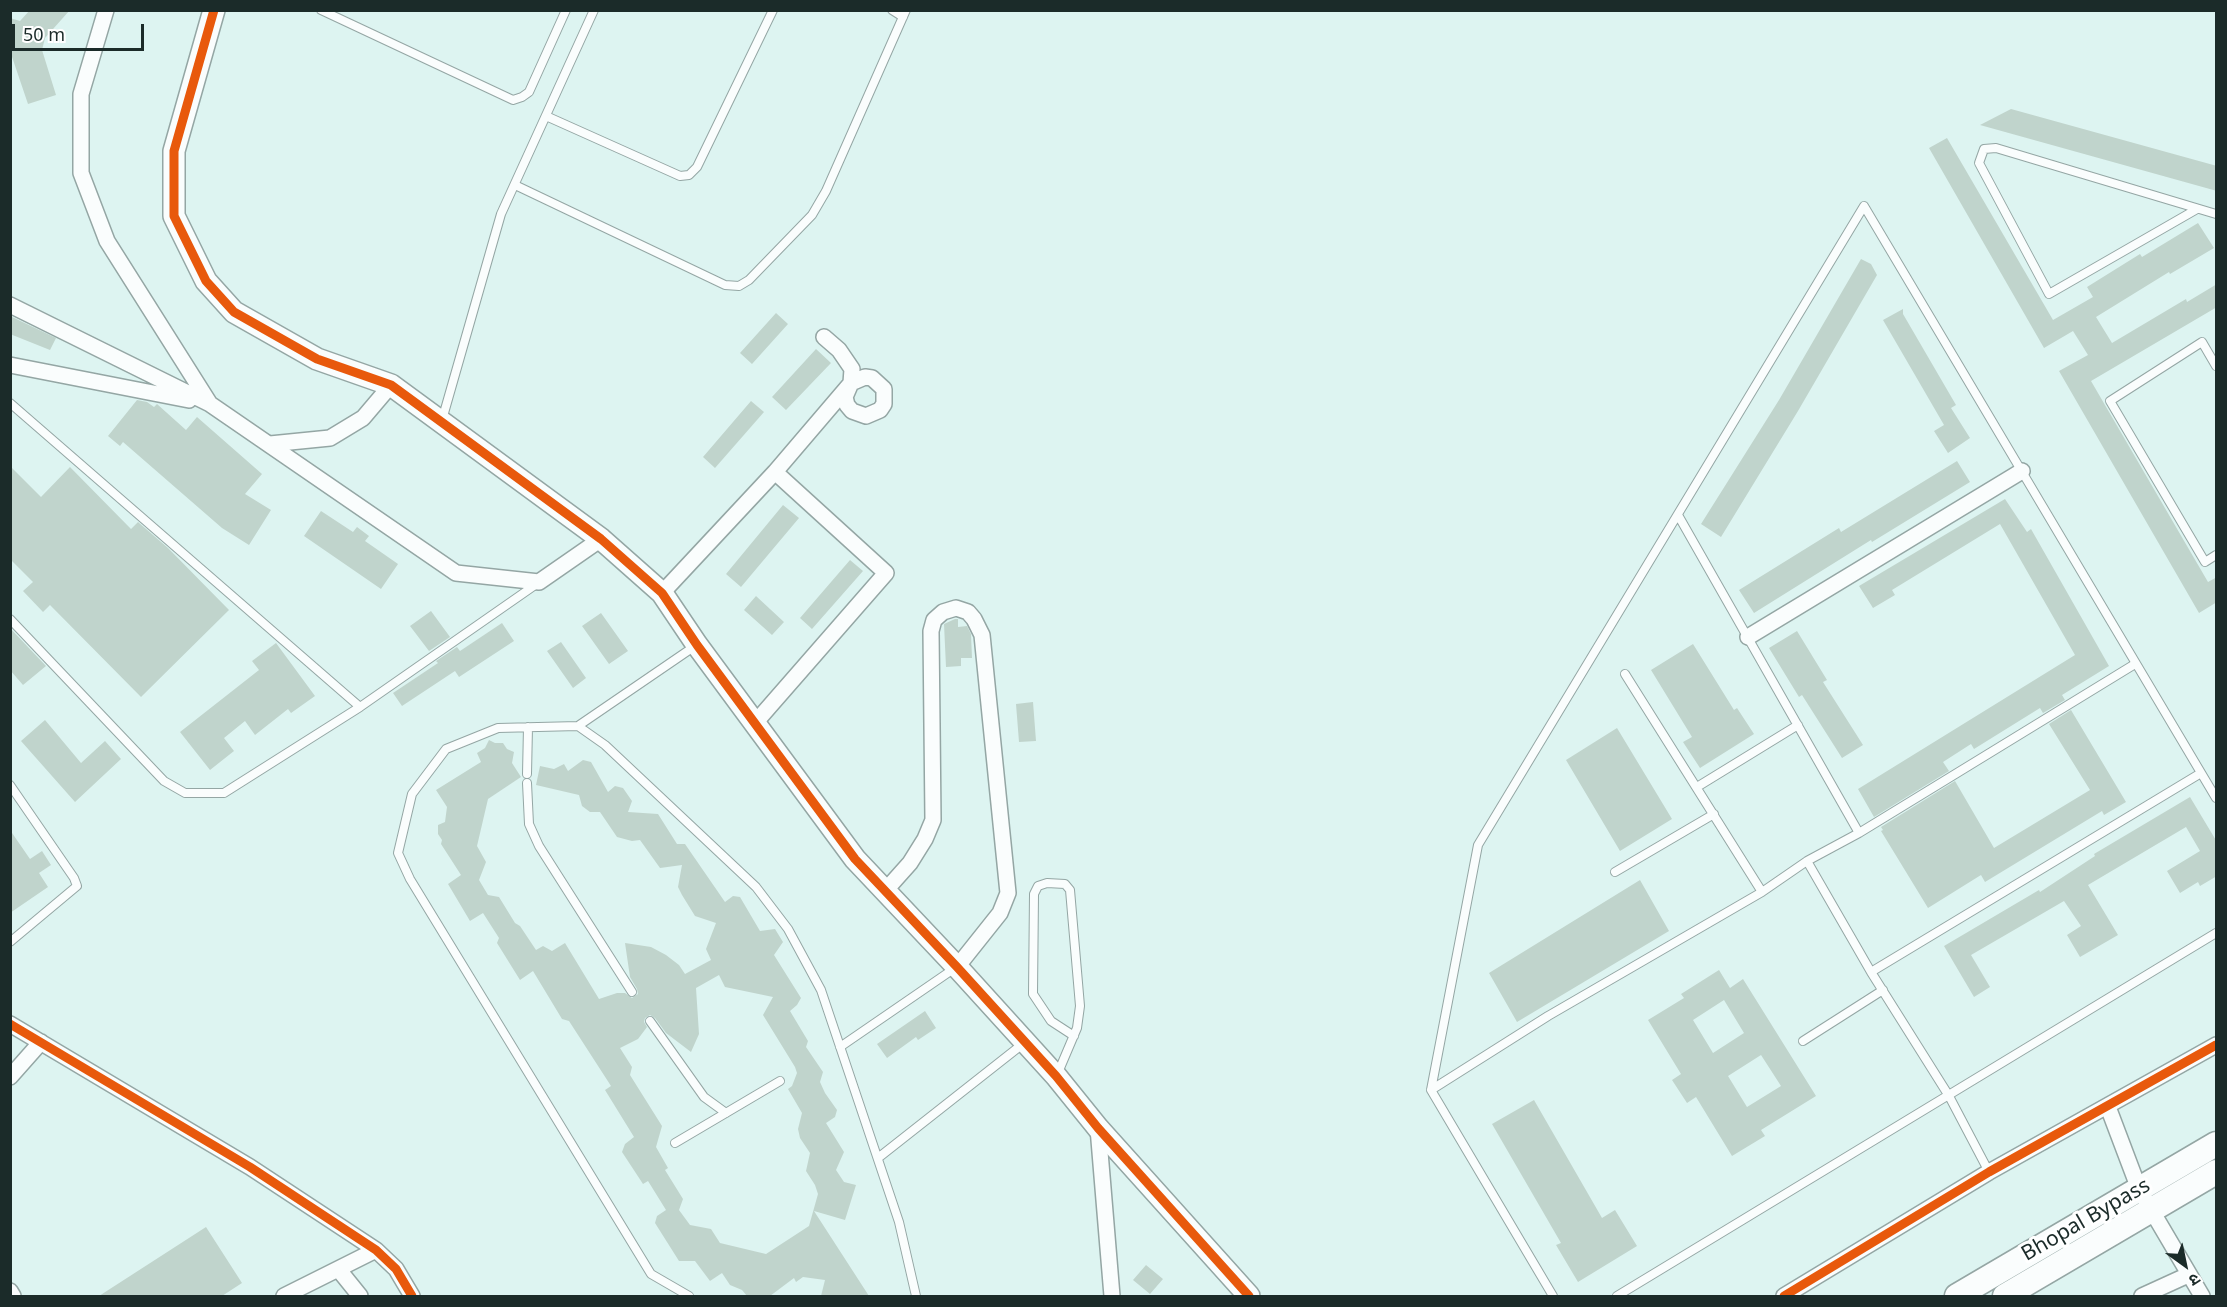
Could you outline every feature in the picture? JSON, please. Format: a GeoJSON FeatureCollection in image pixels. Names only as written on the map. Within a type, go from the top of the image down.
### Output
{"type":"FeatureCollection","features":[{"type":"Feature","properties":{"kind":"main road","name":"Bhopal Bypass"},"geometry":{"type":"LineString","coordinates":[[1957,1296],[2217,1144]]}},
{"type":"Feature","properties":{"kind":"main road","name":"Bhopal Bypass"},"geometry":{"type":"LineString","coordinates":[[2005,1296],[2217,1172]]}},
{"type":"Feature","properties":{"kind":"street"},"geometry":{"type":"LineString","coordinates":[[106,10],[81,94],[81,173],[107,242],[210,404]]}},
{"type":"Feature","properties":{"kind":"street"},"geometry":{"type":"LineString","coordinates":[[214,10],[174,151],[174,216],[206,280],[234,312],[317,359],[391,385],[601,538],[662,593],[697,645],[855,859],[1056,1076],[1098,1128],[1249,1296]]}},
{"type":"Feature","properties":{"kind":"street"},"geometry":{"type":"LineString","coordinates":[[10,305],[210,404],[456,573],[539,582],[601,538]]}},
{"type":"Feature","properties":{"kind":"street"},"geometry":{"type":"LineString","coordinates":[[662,593],[775,472],[851,383],[850,364],[824,337]]}},
{"type":"Feature","properties":{"kind":"street"},"geometry":{"type":"LineString","coordinates":[[10,365],[210,404]]}},
{"type":"Feature","properties":{"kind":"street"},"geometry":{"type":"LineString","coordinates":[[270,444],[330,438],[363,418],[391,385]]}},
{"type":"Feature","properties":{"kind":"street"},"geometry":{"type":"LineString","coordinates":[[1748,637],[2022,471]]}},
{"type":"Feature","properties":{"kind":"street"},"geometry":{"type":"LineString","coordinates":[[755,723],[886,573],[775,472]]}},
{"type":"Feature","properties":{"kind":"street"},"geometry":{"type":"LineString","coordinates":[[885,891],[910,863],[925,839],[933,820],[931,631],[934,620],[943,612],[956,608],[968,612],[982,635],[1008,893],[1000,913],[957,967]]}},
{"type":"Feature","properties":{"kind":"street"},"geometry":{"type":"LineString","coordinates":[[10,1024],[250,1167],[376,1250],[396,1269],[412,1296]]}},
{"type":"Feature","properties":{"kind":"street"},"geometry":{"type":"LineString","coordinates":[[10,1077],[41,1042]]}},
{"type":"Feature","properties":{"kind":"street"},"geometry":{"type":"LineString","coordinates":[[1784,1296],[1989,1172],[2217,1045]]}},
{"type":"Feature","properties":{"kind":"street"},"geometry":{"type":"LineString","coordinates":[[2108,1107],[2139,1189],[2202,1296]]}},
{"type":"Feature","properties":{"kind":"street"},"geometry":{"type":"LineString","coordinates":[[1098,1128],[1112,1296]]}},
{"type":"Feature","properties":{"kind":"street"},"geometry":{"type":"LineString","coordinates":[[284,1296],[376,1250]]}},
{"type":"Feature","properties":{"kind":"street"},"geometry":{"type":"LineString","coordinates":[[339,1270],[360,1296]]}},
{"type":"Feature","properties":{"kind":"street"},"geometry":{"type":"LineString","coordinates":[[2142,1296],[2188,1275]]}},
{"type":"Feature","properties":{"kind":"street"},"geometry":{"type":"LineString","coordinates":[[10,1291],[13,1296]]}},
{"type":"Feature","properties":{"kind":"lane"},"geometry":{"type":"LineString","coordinates":[[321,10],[513,100],[529,92],[566,10]]}},
{"type":"Feature","properties":{"kind":"lane"},"geometry":{"type":"LineString","coordinates":[[441,422],[498,224],[594,10]]}},
{"type":"Feature","properties":{"kind":"lane"},"geometry":{"type":"LineString","coordinates":[[546,116],[680,176],[689,175],[697,167],[773,10]]}},
{"type":"Feature","properties":{"kind":"lane"},"geometry":{"type":"LineString","coordinates":[[516,185],[725,285],[740,286],[749,280],[812,215],[826,191],[905,14],[892,10]]}},
{"type":"Feature","properties":{"kind":"lane"},"geometry":{"type":"LineString","coordinates":[[2197,209],[2049,294],[1979,163],[1984,149],[1996,148],[2217,214]]}},
{"type":"Feature","properties":{"kind":"lane"},"geometry":{"type":"LineString","coordinates":[[1553,1296],[1431,1090],[1478,845],[1864,206],[2135,664],[2217,798]]}},
{"type":"Feature","properties":{"kind":"lane"},"geometry":{"type":"LineString","coordinates":[[2217,366],[2202,342],[2110,401],[2205,562],[2217,555]]}},
{"type":"Feature","properties":{"kind":"lane"},"geometry":{"type":"LineString","coordinates":[[10,404],[360,707]]}},
{"type":"Feature","properties":{"kind":"lane"},"geometry":{"type":"LineString","coordinates":[[1678,515],[1859,832]]}},
{"type":"Feature","properties":{"kind":"lane"},"geometry":{"type":"LineString","coordinates":[[10,619],[164,782],[185,793],[224,793],[360,707],[539,582]]}},
{"type":"Feature","properties":{"kind":"lane"},"geometry":{"type":"LineString","coordinates":[[689,1296],[651,1274],[410,879],[398,853],[412,794],[446,749],[498,728],[578,726],[697,645]]}},
{"type":"Feature","properties":{"kind":"lane"},"geometry":{"type":"LineString","coordinates":[[1431,1090],[1548,1016],[1762,892],[1807,861],[1859,832],[2135,664]]}},
{"type":"Feature","properties":{"kind":"lane"},"geometry":{"type":"LineString","coordinates":[[1625,674],[1762,892]]}},
{"type":"Feature","properties":{"kind":"lane"},"geometry":{"type":"LineString","coordinates":[[1697,787],[1798,725]]}},
{"type":"Feature","properties":{"kind":"lane"},"geometry":{"type":"LineString","coordinates":[[578,726],[605,745],[756,887],[788,929],[821,990],[899,1222],[916,1296]]}},
{"type":"Feature","properties":{"kind":"lane"},"geometry":{"type":"LineString","coordinates":[[528,727],[529,824],[539,846],[632,992]]}},
{"type":"Feature","properties":{"kind":"lane"},"geometry":{"type":"LineString","coordinates":[[1872,972],[2201,773]]}},
{"type":"Feature","properties":{"kind":"lane"},"geometry":{"type":"LineString","coordinates":[[10,785],[74,878],[77,886],[10,942]]}},
{"type":"Feature","properties":{"kind":"lane"},"geometry":{"type":"LineString","coordinates":[[1615,872],[1714,814]]}},
{"type":"Feature","properties":{"kind":"lane"},"geometry":{"type":"LineString","coordinates":[[1807,861],[1949,1096],[1989,1172]]}},
{"type":"Feature","properties":{"kind":"lane"},"geometry":{"type":"LineString","coordinates":[[1056,1076],[1074,1036],[1077,1028],[1080,1006],[1070,890],[1065,884],[1047,883],[1038,886],[1034,894],[1033,994],[1051,1022],[1074,1036]]}},
{"type":"Feature","properties":{"kind":"lane"},"geometry":{"type":"LineString","coordinates":[[1617,1296],[2217,933]]}},
{"type":"Feature","properties":{"kind":"lane"},"geometry":{"type":"LineString","coordinates":[[840,1047],[957,967]]}},
{"type":"Feature","properties":{"kind":"lane"},"geometry":{"type":"LineString","coordinates":[[1803,1041],[1883,990]]}},
{"type":"Feature","properties":{"kind":"lane"},"geometry":{"type":"LineString","coordinates":[[650,1021],[704,1097],[726,1113]]}},
{"type":"Feature","properties":{"kind":"lane"},"geometry":{"type":"LineString","coordinates":[[878,1158],[1025,1042]]}},
{"type":"Feature","properties":{"kind":"lane"},"geometry":{"type":"LineString","coordinates":[[675,1143],[780,1081]]}},
{"type":"Feature","properties":{"kind":"building"},"geometry":{"type":"Polygon","coordinates":[[[30,10],[70,10],[45,38],[42,50],[56,95],[28,104],[10,51],[10,18],[20,21],[30,10]]]}},
{"type":"Feature","properties":{"kind":"building"},"geometry":{"type":"Polygon","coordinates":[[[2011,109],[2217,166],[2217,191],[1980,125],[2011,109]]]}},
{"type":"Feature","properties":{"kind":"building"},"geometry":{"type":"Polygon","coordinates":[[[1947,138],[2053,320],[2093,297],[2087,287],[2140,254],[2142,257],[2198,223],[2214,248],[2170,274],[2169,272],[2096,317],[2112,343],[2186,299],[2187,302],[2217,284],[2217,307],[2091,381],[2208,582],[2217,577],[2217,602],[2199,613],[2059,371],[2088,355],[2073,331],[2044,348],[1929,148],[1947,138]]]}},
{"type":"Feature","properties":{"kind":"building"},"geometry":{"type":"Polygon","coordinates":[[[1861,259],[1871,264],[1877,275],[1721,537],[1701,524],[1779,400],[1861,259]]]}},
{"type":"Feature","properties":{"kind":"building"},"geometry":{"type":"Polygon","coordinates":[[[1903,309],[1903,314],[1956,405],[1951,408],[1970,438],[1948,453],[1934,431],[1944,425],[1883,320],[1903,309]]]}},
{"type":"Feature","properties":{"kind":"building"},"geometry":{"type":"Polygon","coordinates":[[[776,313],[788,324],[752,364],[740,353],[776,313]]]}},
{"type":"Feature","properties":{"kind":"building"},"geometry":{"type":"Polygon","coordinates":[[[10,316],[56,338],[50,350],[10,334],[10,316]]]}},
{"type":"Feature","properties":{"kind":"building"},"geometry":{"type":"Polygon","coordinates":[[[816,349],[831,363],[786,410],[772,397],[816,349]]]}},
{"type":"Feature","properties":{"kind":"building"},"geometry":{"type":"Polygon","coordinates":[[[137,400],[147,402],[154,407],[157,404],[186,430],[197,417],[262,474],[245,494],[271,510],[249,545],[222,528],[123,442],[120,446],[108,436],[137,400]]]}},
{"type":"Feature","properties":{"kind":"building"},"geometry":{"type":"Polygon","coordinates":[[[751,401],[764,412],[715,468],[703,457],[751,401]]]}},
{"type":"Feature","properties":{"kind":"building"},"geometry":{"type":"Polygon","coordinates":[[[1957,461],[1970,482],[1754,613],[1739,590],[1839,528],[1841,532],[1957,461]]]}},
{"type":"Feature","properties":{"kind":"building"},"geometry":{"type":"Polygon","coordinates":[[[10,466],[41,497],[70,467],[131,529],[138,522],[168,548],[229,610],[141,697],[50,605],[43,612],[23,591],[33,582],[10,559],[10,466]]]}},
{"type":"Feature","properties":{"kind":"building"},"geometry":{"type":"Polygon","coordinates":[[[2005,499],[2027,532],[2031,529],[2109,666],[2062,695],[2065,700],[2043,713],[2040,708],[1974,749],[1971,744],[1943,762],[1949,771],[1874,817],[1858,789],[2075,655],[2000,524],[1892,590],[1895,595],[1873,608],[1859,586],[2005,499]]]}},
{"type":"Feature","properties":{"kind":"building"},"geometry":{"type":"Polygon","coordinates":[[[783,505],[799,518],[741,587],[726,574],[783,505]]]}},
{"type":"Feature","properties":{"kind":"building"},"geometry":{"type":"Polygon","coordinates":[[[321,511],[353,532],[357,527],[369,536],[365,541],[398,564],[381,589],[304,536],[321,511]]]}},
{"type":"Feature","properties":{"kind":"building"},"geometry":{"type":"Polygon","coordinates":[[[850,560],[863,571],[812,629],[800,618],[850,560]]]}},
{"type":"Feature","properties":{"kind":"building"},"geometry":{"type":"Polygon","coordinates":[[[756,596],[784,622],[772,635],[744,610],[756,596]]]}},
{"type":"Feature","properties":{"kind":"building"},"geometry":{"type":"Polygon","coordinates":[[[431,611],[450,637],[429,651],[410,626],[431,611]]]}},
{"type":"Feature","properties":{"kind":"building"},"geometry":{"type":"Polygon","coordinates":[[[601,613],[628,651],[609,664],[582,626],[601,613]]]}},
{"type":"Feature","properties":{"kind":"building"},"geometry":{"type":"Polygon","coordinates":[[[958,619],[958,627],[967,626],[971,634],[972,658],[961,658],[961,666],[946,667],[944,624],[958,619]]]}},
{"type":"Feature","properties":{"kind":"building"},"geometry":{"type":"Polygon","coordinates":[[[502,623],[514,641],[459,677],[455,671],[402,706],[393,693],[438,663],[436,661],[457,647],[460,651],[502,623]]]}},
{"type":"Feature","properties":{"kind":"building"},"geometry":{"type":"Polygon","coordinates":[[[10,628],[46,666],[23,685],[10,670],[10,628]]]}},
{"type":"Feature","properties":{"kind":"building"},"geometry":{"type":"Polygon","coordinates":[[[1797,631],[1827,680],[1823,682],[1863,745],[1842,758],[1802,695],[1799,697],[1769,648],[1797,631]]]}},
{"type":"Feature","properties":{"kind":"building"},"geometry":{"type":"Polygon","coordinates":[[[561,642],[586,678],[573,688],[547,651],[561,642]]]}},
{"type":"Feature","properties":{"kind":"building"},"geometry":{"type":"Polygon","coordinates":[[[276,643],[315,696],[291,713],[288,709],[255,735],[245,721],[224,738],[234,751],[210,770],[180,732],[259,670],[252,661],[276,643]]]}},
{"type":"Feature","properties":{"kind":"building"},"geometry":{"type":"Polygon","coordinates":[[[1693,644],[1734,710],[1737,708],[1754,734],[1700,768],[1683,742],[1692,737],[1651,670],[1693,644]]]}},
{"type":"Feature","properties":{"kind":"building"},"geometry":{"type":"Polygon","coordinates":[[[1033,702],[1036,741],[1019,742],[1016,704],[1033,702]]]}},
{"type":"Feature","properties":{"kind":"building"},"geometry":{"type":"Polygon","coordinates":[[[2071,710],[2126,802],[2104,815],[2102,811],[1985,882],[1981,875],[1928,908],[1881,831],[1883,830],[1881,827],[1955,781],[1994,848],[2090,790],[2049,724],[2071,710]]]}},
{"type":"Feature","properties":{"kind":"building"},"geometry":{"type":"Polygon","coordinates":[[[45,720],[81,763],[105,741],[121,759],[75,802],[21,741],[45,720]]]}},
{"type":"Feature","properties":{"kind":"building"},"geometry":{"type":"Polygon","coordinates":[[[1617,728],[1672,819],[1620,851],[1566,760],[1617,728]]]}},
{"type":"Feature","properties":{"kind":"building"},"geometry":{"type":"Polygon","coordinates":[[[489,740],[503,743],[507,749],[514,752],[512,763],[521,777],[488,799],[477,846],[486,862],[479,880],[488,895],[499,897],[536,950],[543,946],[552,951],[565,943],[599,999],[617,993],[625,993],[632,998],[638,994],[630,977],[625,943],[651,947],[679,965],[685,974],[711,960],[706,949],[716,923],[695,916],[682,895],[678,887],[682,865],[660,868],[640,840],[632,841],[617,837],[600,812],[590,812],[582,806],[579,795],[536,785],[540,766],[554,769],[564,764],[568,771],[583,760],[591,762],[608,792],[615,786],[623,788],[632,801],[628,812],[658,814],[677,844],[685,844],[725,902],[733,896],[740,897],[760,931],[775,929],[783,942],[774,955],[801,998],[790,1011],[808,1041],[806,1047],[823,1072],[820,1082],[837,1110],[835,1117],[826,1123],[844,1152],[836,1170],[844,1182],[856,1185],[845,1220],[814,1211],[869,1296],[821,1296],[825,1280],[803,1277],[796,1282],[794,1278],[770,1296],[747,1296],[742,1290],[730,1285],[722,1273],[710,1281],[695,1261],[679,1261],[655,1223],[657,1216],[666,1210],[648,1181],[643,1184],[622,1152],[625,1144],[634,1137],[605,1090],[611,1086],[569,1021],[562,1019],[533,971],[520,980],[497,943],[499,938],[483,913],[470,921],[448,884],[461,875],[441,844],[442,840],[438,834],[438,825],[445,822],[447,807],[436,790],[481,762],[477,753],[485,748],[489,740]],[[719,975],[696,988],[699,1034],[691,1052],[666,1033],[650,1015],[645,1018],[644,1022],[647,1027],[638,1039],[620,1048],[632,1067],[630,1075],[662,1126],[656,1147],[668,1168],[665,1170],[683,1199],[679,1210],[690,1225],[711,1229],[720,1243],[766,1254],[809,1226],[818,1194],[806,1171],[810,1153],[800,1138],[798,1129],[802,1113],[788,1089],[792,1086],[797,1073],[763,1015],[773,997],[725,987],[719,975]]]}},
{"type":"Feature","properties":{"kind":"building"},"geometry":{"type":"Polygon","coordinates":[[[2190,797],[2217,842],[2217,876],[2200,886],[2198,882],[2180,893],[2167,871],[2200,851],[2186,827],[2088,885],[2118,935],[2080,957],[2067,935],[2081,926],[2064,901],[1971,955],[1990,987],[1974,997],[1944,946],[2039,890],[2040,892],[2095,856],[2094,854],[2190,797]]]}},
{"type":"Feature","properties":{"kind":"building"},"geometry":{"type":"Polygon","coordinates":[[[10,830],[30,859],[42,851],[51,865],[39,873],[48,887],[10,913],[10,830]]]}},
{"type":"Feature","properties":{"kind":"building"},"geometry":{"type":"Polygon","coordinates":[[[1640,880],[1669,931],[1517,1022],[1489,973],[1640,880]]]}},
{"type":"Feature","properties":{"kind":"building"},"geometry":{"type":"Polygon","coordinates":[[[1719,970],[1730,988],[1743,979],[1816,1096],[1761,1130],[1765,1136],[1732,1156],[1696,1097],[1687,1103],[1672,1080],[1681,1074],[1648,1020],[1684,998],[1681,994],[1719,970]],[[1724,1000],[1693,1020],[1713,1053],[1744,1033],[1724,1000]],[[1761,1055],[1728,1076],[1747,1107],[1781,1086],[1761,1055]]]}},
{"type":"Feature","properties":{"kind":"building"},"geometry":{"type":"Polygon","coordinates":[[[925,1011],[936,1028],[918,1040],[916,1037],[887,1058],[877,1044],[925,1011]]]}},
{"type":"Feature","properties":{"kind":"building"},"geometry":{"type":"Polygon","coordinates":[[[1534,1100],[1602,1218],[1615,1210],[1637,1246],[1578,1282],[1556,1245],[1561,1243],[1492,1124],[1534,1100]]]}},
{"type":"Feature","properties":{"kind":"building"},"geometry":{"type":"Polygon","coordinates":[[[206,1227],[242,1283],[222,1296],[99,1296],[206,1227]]]}},
{"type":"Feature","properties":{"kind":"building"},"geometry":{"type":"Polygon","coordinates":[[[1146,1265],[1163,1279],[1150,1294],[1133,1280],[1146,1265]]]}},
{"type":"Feature","properties":{"kind":"cycle path"},"geometry":{"type":"LineString","coordinates":[[214,10],[174,151],[174,216],[206,281],[234,312],[317,359],[391,385],[601,539],[662,593],[697,645],[855,859],[1056,1076],[1098,1128],[1249,1296]]}},
{"type":"Feature","properties":{"kind":"cycle path"},"geometry":{"type":"LineString","coordinates":[[10,1024],[250,1167],[376,1250],[396,1269],[412,1296]]}},
{"type":"Feature","properties":{"kind":"cycle path"},"geometry":{"type":"LineString","coordinates":[[1784,1296],[1989,1172],[2216,1045]]}}]}
